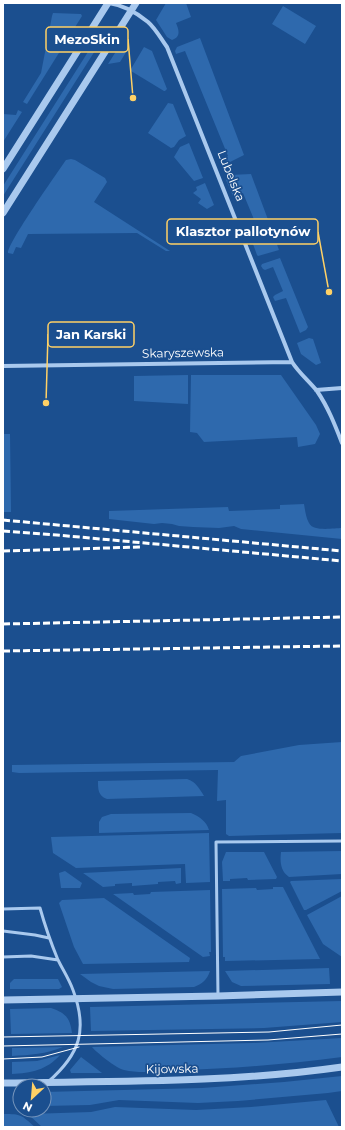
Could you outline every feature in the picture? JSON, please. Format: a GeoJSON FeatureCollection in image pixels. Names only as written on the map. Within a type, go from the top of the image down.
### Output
{"type":"FeatureCollection","features":[{"type":"Feature","properties":{"kind":"street","name":"Lubelska"},"geometry":{"type":"LineString","coordinates":[[109,3],[116,4],[131,11],[149,23],[167,47],[292,362],[298,371],[316,390],[334,421],[342,442]]}},
{"type":"Feature","properties":{"kind":"street"},"geometry":{"type":"LineString","coordinates":[[3,169],[109,3]]}},
{"type":"Feature","properties":{"kind":"street"},"geometry":{"type":"LineString","coordinates":[[3,213],[136,3]]}},
{"type":"Feature","properties":{"kind":"street","name":"Skaryszewska"},"geometry":{"type":"LineString","coordinates":[[3,366],[292,362]]}},
{"type":"Feature","properties":{"kind":"street"},"geometry":{"type":"LineString","coordinates":[[316,390],[342,388]]}},
{"type":"Feature","properties":{"kind":"street"},"geometry":{"type":"LineString","coordinates":[[3,1000],[342,992]]}},
{"type":"Feature","properties":{"kind":"street","name":"Kijowska"},"geometry":{"type":"LineString","coordinates":[[52,1083],[224,1078],[271,1075],[342,1067]]}},
{"type":"Feature","properties":{"kind":"lane"},"geometry":{"type":"LineString","coordinates":[[218,996],[216,842],[342,841]]}},
{"type":"Feature","properties":{"kind":"lane"},"geometry":{"type":"LineString","coordinates":[[3,910],[40,908],[49,938],[76,998],[81,1020],[77,1047],[67,1064],[52,1078]]}},
{"type":"Feature","properties":{"kind":"lane"},"geometry":{"type":"LineString","coordinates":[[3,931],[49,938]]}},
{"type":"Feature","properties":{"kind":"lane"},"geometry":{"type":"LineString","coordinates":[[3,957],[31,956],[58,960]]}},
{"type":"Feature","properties":{"kind":"shaded area"},"geometry":{"type":"Polygon","coordinates":[[[166,3],[186,3],[191,17],[176,23],[178,35],[172,40],[167,37],[156,20],[166,3]]]}},
{"type":"Feature","properties":{"kind":"shaded area"},"geometry":{"type":"Polygon","coordinates":[[[283,6],[316,26],[305,44],[272,24],[283,6]]]}},
{"type":"Feature","properties":{"kind":"shaded area"},"geometry":{"type":"Polygon","coordinates":[[[53,13],[81,14],[82,16],[27,104],[23,102],[41,73],[53,13]]]}},
{"type":"Feature","properties":{"kind":"shaded area"},"geometry":{"type":"Polygon","coordinates":[[[100,33],[105,35],[3,196],[3,186],[100,33]]]}},
{"type":"Feature","properties":{"kind":"shaded area"},"geometry":{"type":"Polygon","coordinates":[[[200,38],[244,155],[230,162],[222,159],[228,156],[185,51],[176,54],[175,51],[177,47],[200,38]]]}},
{"type":"Feature","properties":{"kind":"shaded area"},"geometry":{"type":"Polygon","coordinates":[[[122,42],[128,46],[128,49],[120,62],[108,64],[122,42]]]}},
{"type":"Feature","properties":{"kind":"shaded area"},"geometry":{"type":"Polygon","coordinates":[[[144,47],[152,51],[167,89],[165,91],[131,71],[144,47]]]}},
{"type":"Feature","properties":{"kind":"shaded area"},"geometry":{"type":"Polygon","coordinates":[[[168,103],[173,104],[186,136],[179,140],[174,147],[171,148],[148,133],[168,103]]]}},
{"type":"Feature","properties":{"kind":"shaded area"},"geometry":{"type":"Polygon","coordinates":[[[18,110],[22,112],[3,142],[3,114],[16,115],[18,110]]]}},
{"type":"Feature","properties":{"kind":"shaded area"},"geometry":{"type":"Polygon","coordinates":[[[189,143],[203,178],[194,181],[174,157],[180,147],[189,143]]]}},
{"type":"Feature","properties":{"kind":"shaded area"},"geometry":{"type":"Polygon","coordinates":[[[71,159],[105,178],[107,182],[94,202],[170,251],[166,251],[137,233],[28,234],[21,248],[16,247],[13,254],[8,253],[15,236],[43,193],[66,160],[71,159]]]}},
{"type":"Feature","properties":{"kind":"shaded area"},"geometry":{"type":"Polygon","coordinates":[[[251,174],[270,225],[258,229],[243,193],[233,196],[226,180],[230,175],[251,174]]]}},
{"type":"Feature","properties":{"kind":"shaded area"},"geometry":{"type":"Polygon","coordinates":[[[205,183],[214,205],[207,209],[198,203],[201,199],[193,193],[197,190],[196,187],[205,183]]]}},
{"type":"Feature","properties":{"kind":"shaded area"},"geometry":{"type":"Polygon","coordinates":[[[271,228],[279,250],[258,256],[250,236],[271,228]]]}},
{"type":"Feature","properties":{"kind":"shaded area"},"geometry":{"type":"Polygon","coordinates":[[[280,258],[308,327],[300,333],[286,298],[275,301],[273,297],[283,291],[273,267],[265,270],[261,266],[262,264],[280,258]]]}},
{"type":"Feature","properties":{"kind":"shaded area"},"geometry":{"type":"Polygon","coordinates":[[[309,338],[313,339],[321,363],[316,365],[301,354],[297,343],[309,338]]]}},
{"type":"Feature","properties":{"kind":"shaded area"},"geometry":{"type":"Polygon","coordinates":[[[188,375],[188,404],[134,401],[134,376],[188,375]]]}},
{"type":"Feature","properties":{"kind":"shaded area"},"geometry":{"type":"Polygon","coordinates":[[[191,375],[281,375],[316,425],[320,434],[315,444],[298,447],[297,437],[204,442],[197,433],[190,432],[191,375]]]}},
{"type":"Feature","properties":{"kind":"shaded area"},"geometry":{"type":"Polygon","coordinates":[[[3,434],[10,434],[11,512],[3,512],[3,434]]]}},
{"type":"Feature","properties":{"kind":"shaded area"},"geometry":{"type":"Polygon","coordinates":[[[304,504],[307,519],[311,526],[319,529],[342,528],[342,539],[241,529],[234,526],[219,528],[193,527],[109,519],[109,511],[228,507],[229,511],[280,509],[280,505],[304,504]]]}},
{"type":"Feature","properties":{"kind":"shaded area"},"geometry":{"type":"Polygon","coordinates":[[[342,742],[342,833],[229,836],[226,834],[226,800],[217,801],[218,770],[12,772],[12,765],[234,762],[241,756],[299,745],[342,742]]]}},
{"type":"Feature","properties":{"kind":"shaded area"},"geometry":{"type":"Polygon","coordinates":[[[187,779],[199,788],[204,796],[107,799],[100,794],[98,787],[98,781],[187,779]]]}},
{"type":"Feature","properties":{"kind":"shaded area"},"geometry":{"type":"Polygon","coordinates":[[[191,813],[202,820],[209,830],[99,833],[99,822],[102,817],[111,814],[191,813]]]}},
{"type":"Feature","properties":{"kind":"shaded area"},"geometry":{"type":"Polygon","coordinates":[[[209,833],[210,882],[186,883],[185,864],[76,868],[53,853],[51,837],[209,833]]]}},
{"type":"Feature","properties":{"kind":"shaded area"},"geometry":{"type":"Polygon","coordinates":[[[342,851],[342,874],[289,877],[286,875],[281,866],[281,852],[342,851]]]}},
{"type":"Feature","properties":{"kind":"shaded area"},"geometry":{"type":"Polygon","coordinates":[[[226,852],[264,852],[277,877],[276,879],[248,880],[247,878],[223,881],[222,862],[226,852]]]}},
{"type":"Feature","properties":{"kind":"shaded area"},"geometry":{"type":"Polygon","coordinates":[[[181,868],[181,883],[176,884],[175,881],[132,886],[132,883],[115,884],[115,886],[103,887],[83,873],[181,868]]]}},
{"type":"Feature","properties":{"kind":"shaded area"},"geometry":{"type":"Polygon","coordinates":[[[65,871],[82,883],[80,888],[61,888],[59,873],[65,871]]]}},
{"type":"Feature","properties":{"kind":"shaded area"},"geometry":{"type":"Polygon","coordinates":[[[342,879],[342,891],[306,910],[304,910],[290,882],[291,881],[342,879]]]}},
{"type":"Feature","properties":{"kind":"shaded area"},"geometry":{"type":"Polygon","coordinates":[[[273,887],[283,887],[320,959],[225,961],[225,957],[223,957],[222,889],[256,888],[257,890],[273,889],[273,887]]]}},
{"type":"Feature","properties":{"kind":"shaded area"},"geometry":{"type":"Polygon","coordinates":[[[210,890],[211,952],[209,952],[210,956],[203,957],[113,894],[133,893],[134,895],[150,894],[151,892],[210,890]]]}},
{"type":"Feature","properties":{"kind":"shaded area"},"geometry":{"type":"Polygon","coordinates":[[[342,896],[342,957],[323,944],[307,915],[342,896]]]}},
{"type":"Feature","properties":{"kind":"shaded area"},"geometry":{"type":"Polygon","coordinates":[[[104,898],[190,958],[189,962],[83,964],[74,947],[59,903],[62,900],[104,898]]]}},
{"type":"Feature","properties":{"kind":"shaded area"},"geometry":{"type":"Polygon","coordinates":[[[329,968],[330,984],[241,986],[232,982],[225,971],[329,968]]]}},
{"type":"Feature","properties":{"kind":"shaded area"},"geometry":{"type":"Polygon","coordinates":[[[210,971],[204,981],[194,987],[113,989],[99,986],[80,974],[210,971]]]}},
{"type":"Feature","properties":{"kind":"shaded area"},"geometry":{"type":"Polygon","coordinates":[[[14,979],[58,979],[62,987],[59,989],[10,989],[10,983],[14,979]]]}},
{"type":"Feature","properties":{"kind":"shaded area"},"geometry":{"type":"Polygon","coordinates":[[[342,1001],[342,1022],[264,1028],[91,1031],[90,1007],[342,1001]]]}},
{"type":"Feature","properties":{"kind":"shaded area"},"geometry":{"type":"Polygon","coordinates":[[[51,1008],[66,1016],[70,1023],[72,1033],[11,1034],[10,1009],[51,1008]]]}},
{"type":"Feature","properties":{"kind":"shaded area"},"geometry":{"type":"Polygon","coordinates":[[[342,1038],[342,1057],[260,1066],[151,1072],[137,1072],[121,1069],[107,1060],[92,1047],[252,1043],[342,1038]]]}},
{"type":"Feature","properties":{"kind":"shaded area"},"geometry":{"type":"Polygon","coordinates":[[[63,1047],[44,1053],[12,1056],[12,1048],[63,1047]]]}},
{"type":"Feature","properties":{"kind":"shaded area"},"geometry":{"type":"Polygon","coordinates":[[[60,1055],[50,1064],[38,1070],[12,1074],[12,1062],[37,1061],[60,1055]]]}},
{"type":"Feature","properties":{"kind":"shaded area"},"geometry":{"type":"Polygon","coordinates":[[[81,1057],[102,1073],[71,1073],[70,1070],[81,1057]]]}},
{"type":"Feature","properties":{"kind":"shaded area"},"geometry":{"type":"Polygon","coordinates":[[[342,1076],[342,1091],[238,1101],[198,1103],[119,1100],[90,1105],[52,1106],[52,1092],[202,1088],[342,1076]]]}},
{"type":"Feature","properties":{"kind":"shaded area"},"geometry":{"type":"Polygon","coordinates":[[[326,1100],[339,1127],[42,1127],[32,1118],[52,1118],[52,1113],[91,1112],[115,1107],[196,1110],[251,1107],[326,1100]]]}},
{"type":"Feature","properties":{"kind":"shaded area"},"geometry":{"type":"Polygon","coordinates":[[[3,1114],[12,1114],[12,1118],[24,1118],[35,1127],[3,1127],[3,1114]]]}},
{"type":"Feature","properties":{"kind":"tram line"},"geometry":{"type":"LineString","coordinates":[[3,1037],[269,1032],[342,1025]]}},
{"type":"Feature","properties":{"kind":"tram line"},"geometry":{"type":"LineString","coordinates":[[3,1046],[268,1040],[342,1034]]}},
{"type":"Feature","properties":{"kind":"tram line"},"geometry":{"type":"LineString","coordinates":[[3,1059],[42,1057],[79,1047]]}},
{"type":"Feature","properties":{"kind":"railway"},"geometry":{"type":"LineString","coordinates":[[3,520],[342,551]]}},
{"type":"Feature","properties":{"kind":"railway"},"geometry":{"type":"LineString","coordinates":[[3,531],[342,561]]}},
{"type":"Feature","properties":{"kind":"railway"},"geometry":{"type":"LineString","coordinates":[[3,551],[141,547]]}},
{"type":"Feature","properties":{"kind":"railway"},"geometry":{"type":"LineString","coordinates":[[3,624],[342,617]]}},
{"type":"Feature","properties":{"kind":"railway"},"geometry":{"type":"LineString","coordinates":[[3,651],[342,646]]}},
{"type":"Feature","properties":{"kind":"place","name":"MezoSkin"},"geometry":{"type":"Point","coordinates":[133,98]}},
{"type":"Feature","properties":{"kind":"place","name":"Klasztor pallotynów"},"geometry":{"type":"Point","coordinates":[329,292]}},
{"type":"Feature","properties":{"kind":"place","name":"Jan Karski"},"geometry":{"type":"Point","coordinates":[46,403]}}]}
